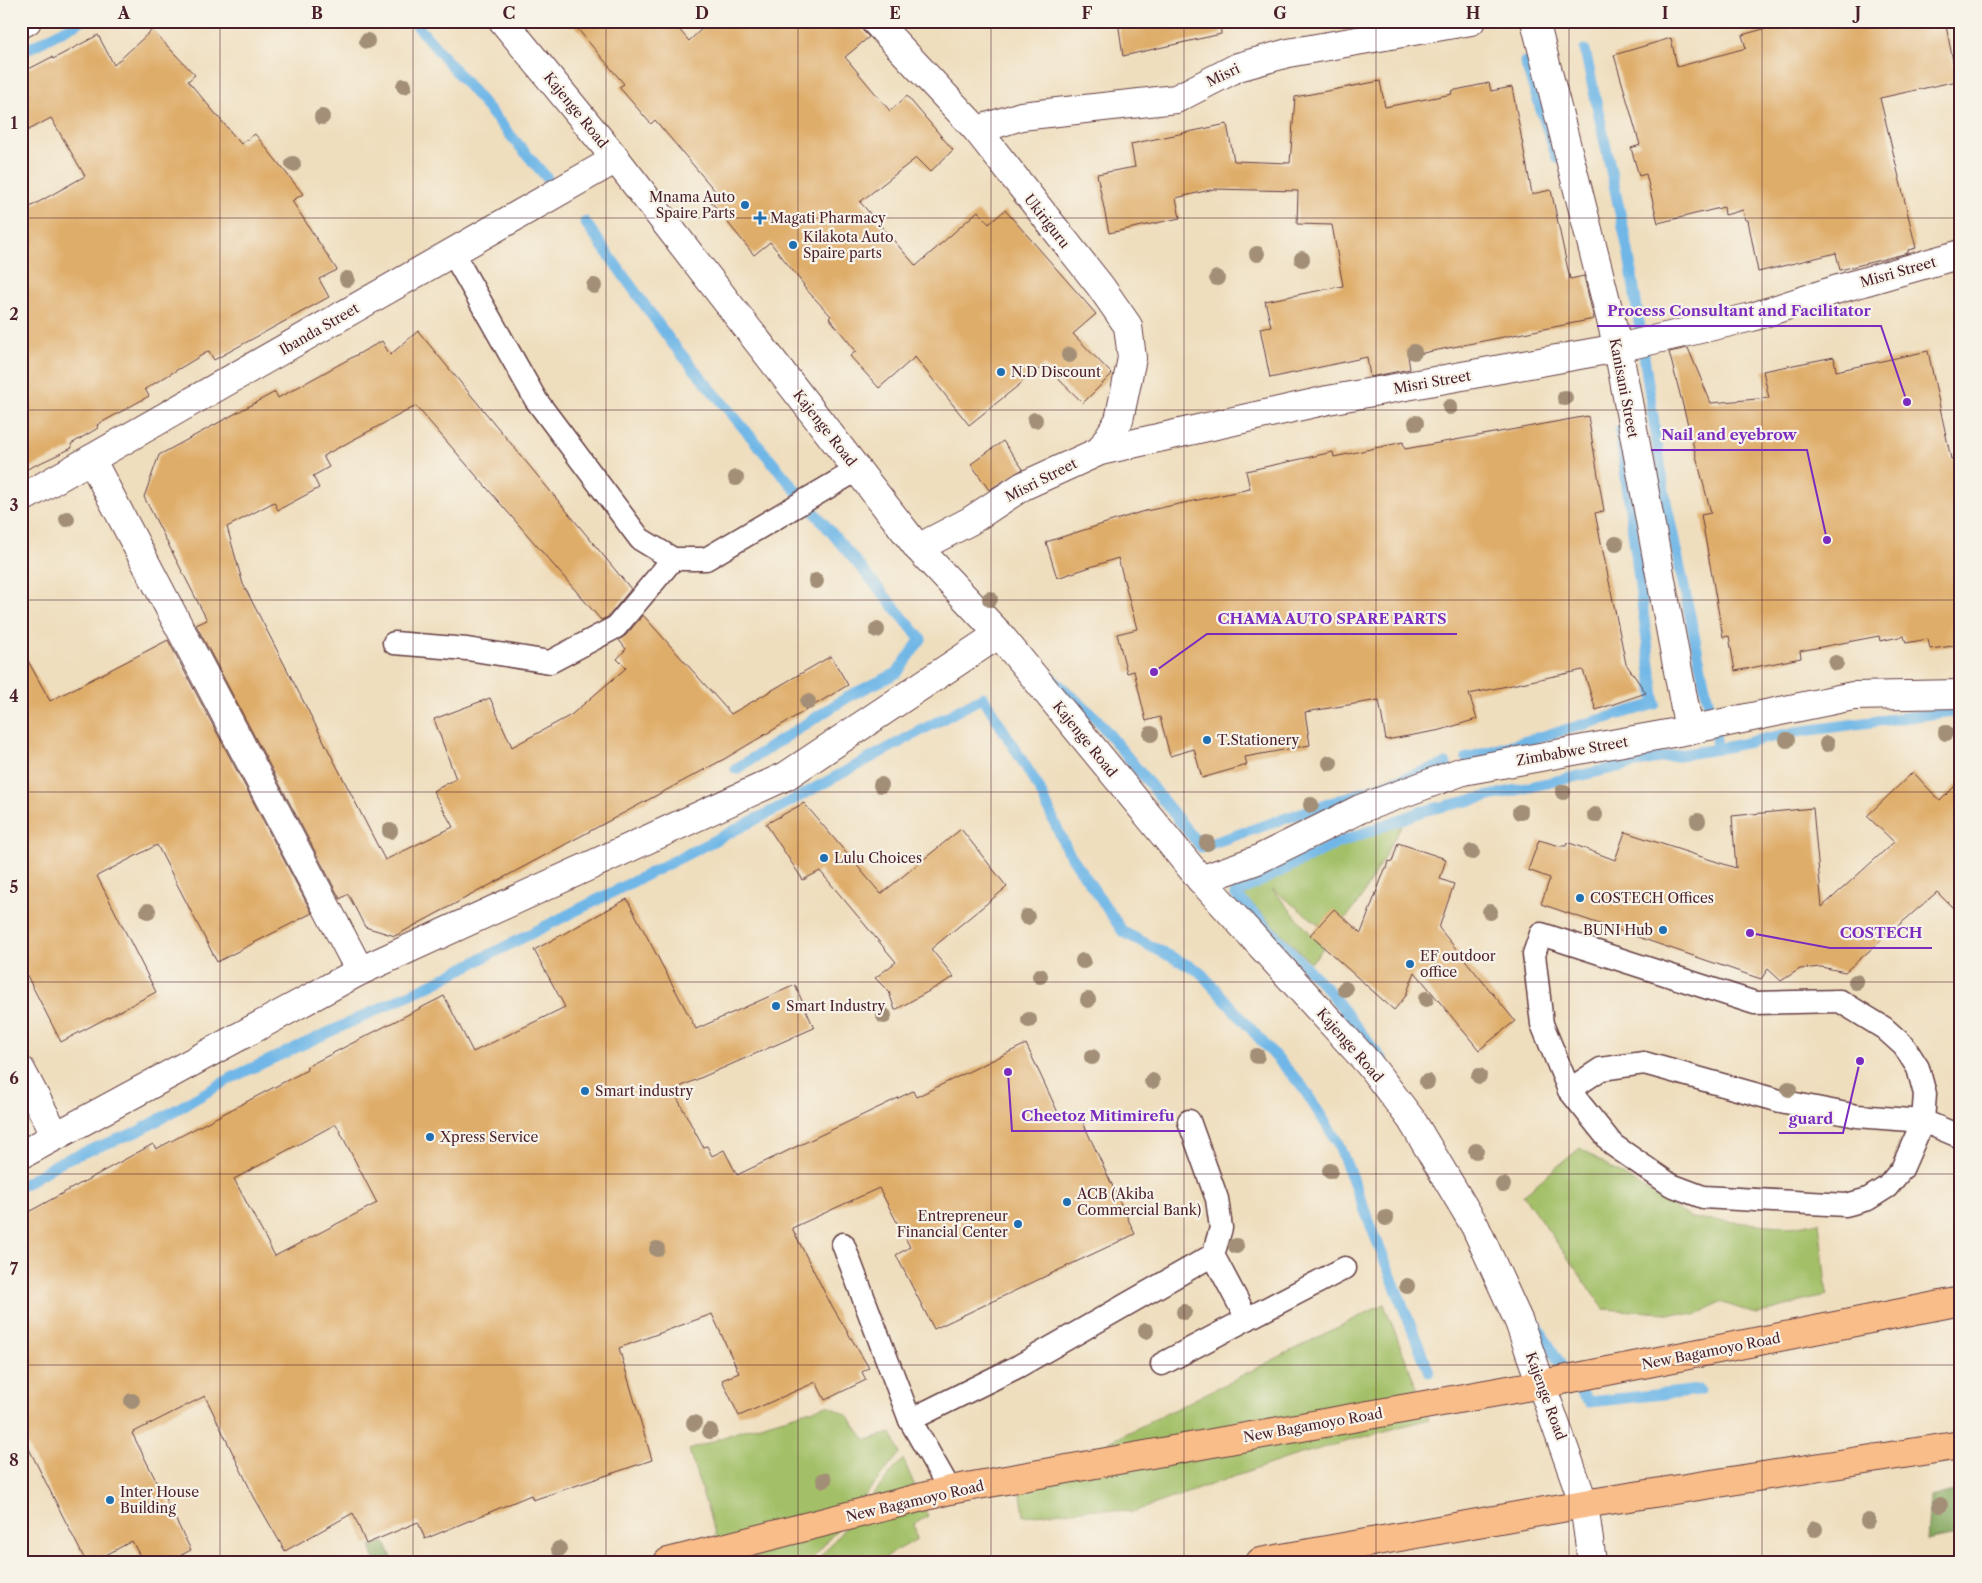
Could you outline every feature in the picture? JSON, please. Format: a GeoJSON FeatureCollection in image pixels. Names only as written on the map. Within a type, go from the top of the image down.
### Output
{"type":"FeatureCollection","features":[{"type":"Feature","properties":{"kind":"highway","name":"New Bagamoyo Road"},"geometry":{"type":"LineString","coordinates":[[668,1562],[950,1490],[1542,1384],[1961,1301]]}},
{"type":"Feature","properties":{"kind":"highway"},"geometry":{"type":"LineString","coordinates":[[1260,1562],[1584,1504],[1961,1445]]}},
{"type":"Feature","properties":{"kind":"street"},"geometry":{"type":"LineString","coordinates":[[21,24],[27,21]]}},
{"type":"Feature","properties":{"kind":"street","name":"Kajenge Road"},"geometry":{"type":"LineString","coordinates":[[503,21],[616,159],[918,548],[999,634],[1201,880],[1369,1064],[1411,1119],[1475,1226],[1519,1322],[1584,1504],[1592,1562]]}},
{"type":"Feature","properties":{"kind":"street","name":"Ukiriguru"},"geometry":{"type":"LineString","coordinates":[[875,21],[976,130],[1101,288],[1128,326],[1132,358],[1119,420],[1100,451]]}},
{"type":"Feature","properties":{"kind":"street","name":"Misri"},"geometry":{"type":"LineString","coordinates":[[976,130],[1021,116],[1176,99],[1238,67],[1288,53],[1471,21]]}},
{"type":"Feature","properties":{"kind":"street","name":"Kanisani Street"},"geometry":{"type":"LineString","coordinates":[[1538,22],[1618,348],[1689,730]]}},
{"type":"Feature","properties":{"kind":"street","name":"Ibanda Street"},"geometry":{"type":"LineString","coordinates":[[21,499],[616,159]]}},
{"type":"Feature","properties":{"kind":"street","name":"Misri Street"},"geometry":{"type":"LineString","coordinates":[[918,548],[970,521],[1024,486],[1100,451],[1328,400],[1618,348],[1752,317],[1835,290],[1961,254]]}},
{"type":"Feature","properties":{"kind":"street"},"geometry":{"type":"LineString","coordinates":[[91,459],[360,972]]}},
{"type":"Feature","properties":{"kind":"street"},"geometry":{"type":"LineString","coordinates":[[21,1155],[360,972],[786,776],[999,634]]}},
{"type":"Feature","properties":{"kind":"street","name":"Zimbabwe Street"},"geometry":{"type":"LineString","coordinates":[[1201,880],[1257,860],[1360,810],[1463,771],[1689,730],[1853,696],[1961,694]]}},
{"type":"Feature","properties":{"kind":"street"},"geometry":{"type":"LineString","coordinates":[[21,1070],[56,1136]]}},
{"type":"Feature","properties":{"kind":"lane"},"geometry":{"type":"LineString","coordinates":[[454,253],[536,400],[640,539],[673,559],[706,559],[857,470]]}},
{"type":"Feature","properties":{"kind":"lane"},"geometry":{"type":"LineString","coordinates":[[394,643],[467,649],[550,662],[616,627],[673,559]]}},
{"type":"Feature","properties":{"kind":"lane"},"geometry":{"type":"LineString","coordinates":[[1541,934],[1755,1003],[1840,1001],[1884,1028],[1904,1046],[1918,1068],[1925,1094],[1923,1121],[1902,1169],[1887,1186],[1868,1199],[1846,1204],[1702,1197],[1671,1185],[1613,1145],[1569,1090],[1542,1024],[1534,954],[1541,934]]}},
{"type":"Feature","properties":{"kind":"lane"},"geometry":{"type":"LineString","coordinates":[[1569,1090],[1601,1069],[1644,1063],[1780,1101],[1858,1116],[1923,1121],[1961,1137]]}},
{"type":"Feature","properties":{"kind":"lane"},"geometry":{"type":"LineString","coordinates":[[910,1420],[1019,1366],[1213,1255],[1221,1228],[1216,1199],[1190,1121]]}},
{"type":"Feature","properties":{"kind":"lane"},"geometry":{"type":"LineString","coordinates":[[843,1244],[910,1420],[950,1490]]}},
{"type":"Feature","properties":{"kind":"lane"},"geometry":{"type":"LineString","coordinates":[[1213,1255],[1247,1319]]}},
{"type":"Feature","properties":{"kind":"lane"},"geometry":{"type":"LineString","coordinates":[[1162,1364],[1345,1268]]}},
{"type":"Feature","properties":{"kind":"green space"},"geometry":{"type":"Polygon","coordinates":[[[1409,812],[1360,900],[1333,935],[1272,889],[1323,948],[1311,963],[1245,897],[1252,880],[1409,812]]]}},
{"type":"Feature","properties":{"kind":"green space"},"geometry":{"type":"Polygon","coordinates":[[[1580,1148],[1691,1218],[1792,1227],[1819,1222],[1827,1295],[1756,1314],[1720,1302],[1697,1315],[1604,1309],[1523,1195],[1580,1148]]]}},
{"type":"Feature","properties":{"kind":"green space"},"geometry":{"type":"Polygon","coordinates":[[[1384,1304],[1429,1419],[1294,1456],[1132,1512],[1092,1509],[1024,1516],[1020,1487],[1384,1304]]]}},
{"type":"Feature","properties":{"kind":"green space"},"geometry":{"type":"Polygon","coordinates":[[[828,1405],[847,1415],[866,1440],[891,1433],[900,1453],[810,1562],[724,1562],[689,1450],[740,1431],[828,1405]]]}},
{"type":"Feature","properties":{"kind":"green space"},"geometry":{"type":"Polygon","coordinates":[[[903,1459],[928,1516],[914,1524],[917,1539],[887,1556],[884,1562],[816,1562],[903,1459]]]}},
{"type":"Feature","properties":{"kind":"green space"},"geometry":{"type":"Polygon","coordinates":[[[1961,1489],[1961,1534],[1927,1541],[1930,1497],[1961,1489]]]}},
{"type":"Feature","properties":{"kind":"green space"},"geometry":{"type":"Polygon","coordinates":[[[385,1542],[394,1562],[375,1562],[370,1546],[385,1542]]]}},
{"type":"Feature","properties":{"kind":"building"},"geometry":{"type":"Polygon","coordinates":[[[571,21],[672,21],[689,41],[710,21],[860,21],[863,31],[869,37],[845,57],[890,111],[907,96],[953,150],[930,172],[916,158],[860,202],[916,266],[978,211],[989,224],[1005,210],[1096,314],[1073,334],[1112,374],[1083,403],[1044,365],[969,425],[915,357],[879,388],[850,356],[856,351],[829,318],[831,316],[803,286],[770,242],[754,255],[708,198],[716,192],[655,120],[651,124],[619,87],[624,84],[571,21]]]}},
{"type":"Feature","properties":{"kind":"building"},"geometry":{"type":"Polygon","coordinates":[[[1118,21],[1220,21],[1221,34],[1123,56],[1118,21]]]}},
{"type":"Feature","properties":{"kind":"building"},"geometry":{"type":"Polygon","coordinates":[[[1792,21],[1945,21],[1957,81],[1880,98],[1916,248],[1908,250],[1908,253],[1840,270],[1836,253],[1758,272],[1748,220],[1745,220],[1743,210],[1725,215],[1724,207],[1658,223],[1646,174],[1639,176],[1631,148],[1640,145],[1614,55],[1671,38],[1677,67],[1746,48],[1742,35],[1792,21]]]}},
{"type":"Feature","properties":{"kind":"building"},"geometry":{"type":"Polygon","coordinates":[[[152,30],[195,75],[188,81],[241,144],[255,134],[303,194],[292,201],[337,270],[319,279],[329,297],[214,360],[209,351],[145,389],[149,396],[97,425],[98,428],[71,444],[72,448],[21,472],[21,212],[85,176],[51,118],[21,134],[21,73],[52,57],[53,59],[98,35],[114,65],[152,30]]]}},
{"type":"Feature","properties":{"kind":"building"},"geometry":{"type":"Polygon","coordinates":[[[1380,81],[1385,107],[1452,94],[1451,91],[1489,83],[1491,91],[1512,87],[1532,194],[1551,190],[1570,279],[1584,276],[1594,319],[1408,356],[1410,369],[1370,377],[1367,357],[1270,378],[1260,328],[1271,326],[1265,301],[1343,286],[1332,225],[1297,224],[1298,191],[1214,189],[1176,198],[1180,218],[1109,233],[1097,174],[1135,167],[1131,144],[1227,124],[1234,161],[1290,163],[1295,97],[1380,81]]]}},
{"type":"Feature","properties":{"kind":"building"},"geometry":{"type":"Polygon","coordinates":[[[418,331],[631,589],[608,617],[601,620],[416,406],[323,456],[329,467],[313,476],[319,488],[278,510],[274,502],[227,527],[243,584],[385,860],[453,827],[433,791],[456,779],[434,719],[490,698],[512,747],[571,715],[626,668],[617,659],[626,649],[619,640],[626,635],[643,615],[731,714],[831,656],[848,685],[726,758],[395,936],[365,927],[348,894],[340,899],[196,625],[207,620],[144,497],[159,455],[275,392],[278,398],[382,341],[390,355],[418,331]]]}},
{"type":"Feature","properties":{"kind":"building"},"geometry":{"type":"Polygon","coordinates":[[[1688,348],[1711,403],[1769,398],[1763,371],[1834,357],[1836,371],[1928,351],[1951,459],[1961,457],[1961,645],[1930,649],[1928,639],[1906,643],[1904,636],[1880,641],[1879,636],[1800,651],[1801,658],[1735,671],[1729,636],[1723,637],[1701,515],[1711,513],[1669,352],[1688,348]]]}},
{"type":"Feature","properties":{"kind":"building"},"geometry":{"type":"Polygon","coordinates":[[[1588,416],[1604,511],[1595,513],[1626,664],[1646,693],[1596,710],[1583,670],[1469,694],[1477,719],[1441,730],[1386,740],[1379,700],[1305,712],[1310,745],[1245,757],[1247,765],[1202,778],[1194,749],[1170,756],[1160,717],[1146,721],[1134,671],[1127,673],[1117,634],[1137,629],[1118,558],[1057,578],[1046,542],[1141,512],[1250,489],[1246,471],[1333,452],[1334,457],[1403,442],[1405,449],[1588,416]]]}},
{"type":"Feature","properties":{"kind":"building"},"geometry":{"type":"Polygon","coordinates":[[[1003,441],[1023,469],[989,490],[971,464],[1003,441]]]}},
{"type":"Feature","properties":{"kind":"building"},"geometry":{"type":"Polygon","coordinates":[[[168,640],[312,913],[217,962],[157,845],[97,876],[156,992],[61,1042],[21,964],[21,648],[50,701],[168,640]]]}},
{"type":"Feature","properties":{"kind":"building"},"geometry":{"type":"Polygon","coordinates":[[[1913,772],[1940,801],[1961,780],[1961,916],[1937,892],[1845,972],[1821,967],[1800,969],[1781,981],[1768,969],[1761,979],[1541,904],[1550,878],[1528,870],[1539,840],[1560,846],[1566,846],[1567,842],[1615,860],[1625,832],[1736,868],[1732,816],[1813,808],[1822,907],[1894,842],[1867,816],[1913,772]]]}},
{"type":"Feature","properties":{"kind":"building"},"geometry":{"type":"Polygon","coordinates":[[[804,803],[881,894],[961,829],[1007,887],[931,949],[954,977],[895,1010],[889,992],[875,978],[896,962],[820,871],[803,880],[766,824],[804,803]]]}},
{"type":"Feature","properties":{"kind":"building"},"geometry":{"type":"Polygon","coordinates":[[[1398,843],[1446,859],[1440,879],[1454,884],[1439,928],[1515,1021],[1479,1050],[1415,972],[1405,997],[1394,1010],[1310,935],[1334,909],[1361,933],[1385,869],[1387,869],[1389,861],[1392,862],[1398,843]]]}},
{"type":"Feature","properties":{"kind":"building"},"geometry":{"type":"Polygon","coordinates":[[[627,899],[696,1029],[795,985],[814,1028],[673,1090],[703,1147],[707,1146],[712,1156],[724,1150],[737,1175],[913,1091],[916,1097],[1026,1044],[1061,1119],[1078,1112],[1135,1234],[934,1329],[896,1255],[910,1247],[879,1188],[792,1228],[829,1301],[869,1368],[862,1372],[866,1380],[825,1400],[816,1382],[739,1416],[722,1380],[739,1373],[712,1314],[619,1348],[652,1460],[533,1500],[531,1495],[425,1539],[418,1522],[366,1544],[353,1513],[285,1551],[254,1497],[205,1396],[132,1433],[191,1550],[168,1562],[143,1562],[132,1541],[93,1562],[86,1562],[21,1433],[21,1216],[153,1144],[156,1149],[307,1070],[306,1067],[444,996],[473,1052],[565,1007],[534,950],[627,899]],[[336,1124],[234,1179],[275,1256],[377,1203],[336,1124]]]}},
{"type":"Feature","properties":{"kind":"waterway"},"geometry":{"type":"LineString","coordinates":[[21,53],[81,21]]}},
{"type":"Feature","properties":{"kind":"waterway"},"geometry":{"type":"LineString","coordinates":[[413,21],[547,178]]}},
{"type":"Feature","properties":{"kind":"waterway"},"geometry":{"type":"LineString","coordinates":[[1585,50],[1629,255],[1665,497],[1718,749]]}},
{"type":"Feature","properties":{"kind":"waterway"},"geometry":{"type":"LineString","coordinates":[[1525,62],[1557,158]]}},
{"type":"Feature","properties":{"kind":"waterway"},"geometry":{"type":"LineString","coordinates":[[585,222],[672,343],[921,639],[897,673],[851,695],[736,769]]}},
{"type":"Feature","properties":{"kind":"waterway"},"geometry":{"type":"LineString","coordinates":[[1467,758],[1655,704],[1620,431]]}},
{"type":"Feature","properties":{"kind":"waterway"},"geometry":{"type":"LineString","coordinates":[[1047,674],[1095,717],[1201,847],[1446,764]]}},
{"type":"Feature","properties":{"kind":"waterway"},"geometry":{"type":"LineString","coordinates":[[21,1186],[62,1161],[139,1131],[233,1077],[430,985],[778,808],[983,697],[1039,788],[1067,850],[1123,932],[1199,971],[1302,1086],[1338,1143],[1429,1372]]}},
{"type":"Feature","properties":{"kind":"waterway"},"geometry":{"type":"LineString","coordinates":[[1382,1060],[1329,991],[1235,894],[1335,844],[1423,811],[1653,759],[1718,749],[1796,732],[1961,710]]}},
{"type":"Feature","properties":{"kind":"waterway"},"geometry":{"type":"LineString","coordinates":[[1523,1302],[1571,1382],[1589,1402],[1700,1390]]}},
{"type":"Feature","properties":{"kind":"place","name":"Mnama Auto Spaire Parts"},"geometry":{"type":"Point","coordinates":[745,205]}},
{"type":"Feature","properties":{"kind":"place","name":"Magati Pharmacy"},"geometry":{"type":"Point","coordinates":[760,218]}},
{"type":"Feature","properties":{"kind":"place","name":"Kilakota Auto Spaire parts"},"geometry":{"type":"Point","coordinates":[793,245]}},
{"type":"Feature","properties":{"kind":"place","name":"N.D Discount"},"geometry":{"type":"Point","coordinates":[1001,372]}},
{"type":"Feature","properties":{"kind":"place","name":"Process Consultant and Facilitator"},"geometry":{"type":"Point","coordinates":[1907,402]}},
{"type":"Feature","properties":{"kind":"place","name":"Nail and eyebrow"},"geometry":{"type":"Point","coordinates":[1827,540]}},
{"type":"Feature","properties":{"kind":"place","name":"CHAMA AUTO SPARE PARTS"},"geometry":{"type":"Point","coordinates":[1154,672]}},
{"type":"Feature","properties":{"kind":"place","name":"T.Stationery"},"geometry":{"type":"Point","coordinates":[1207,740]}},
{"type":"Feature","properties":{"kind":"place","name":"Lulu Choices"},"geometry":{"type":"Point","coordinates":[824,858]}},
{"type":"Feature","properties":{"kind":"place","name":"COSTECH Offices"},"geometry":{"type":"Point","coordinates":[1580,898]}},
{"type":"Feature","properties":{"kind":"place","name":"BUNI Hub"},"geometry":{"type":"Point","coordinates":[1663,930]}},
{"type":"Feature","properties":{"kind":"place","name":"COSTECH"},"geometry":{"type":"Point","coordinates":[1750,933]}},
{"type":"Feature","properties":{"kind":"place","name":"EF outdoor office"},"geometry":{"type":"Point","coordinates":[1410,964]}},
{"type":"Feature","properties":{"kind":"place","name":"Smart Industry"},"geometry":{"type":"Point","coordinates":[776,1006]}},
{"type":"Feature","properties":{"kind":"place","name":"guard"},"geometry":{"type":"Point","coordinates":[1860,1061]}},
{"type":"Feature","properties":{"kind":"place","name":"Cheetoz Mitimirefu"},"geometry":{"type":"Point","coordinates":[1008,1072]}},
{"type":"Feature","properties":{"kind":"place","name":"Smart industry"},"geometry":{"type":"Point","coordinates":[585,1091]}},
{"type":"Feature","properties":{"kind":"place","name":"Xpress Service"},"geometry":{"type":"Point","coordinates":[430,1137]}},
{"type":"Feature","properties":{"kind":"place","name":"ACB (Akiba Commercial Bank)"},"geometry":{"type":"Point","coordinates":[1067,1202]}},
{"type":"Feature","properties":{"kind":"place","name":"Entrepreneur Financial Center"},"geometry":{"type":"Point","coordinates":[1018,1224]}},
{"type":"Feature","properties":{"kind":"place","name":"Inter House Building"},"geometry":{"type":"Point","coordinates":[110,1500]}}]}
